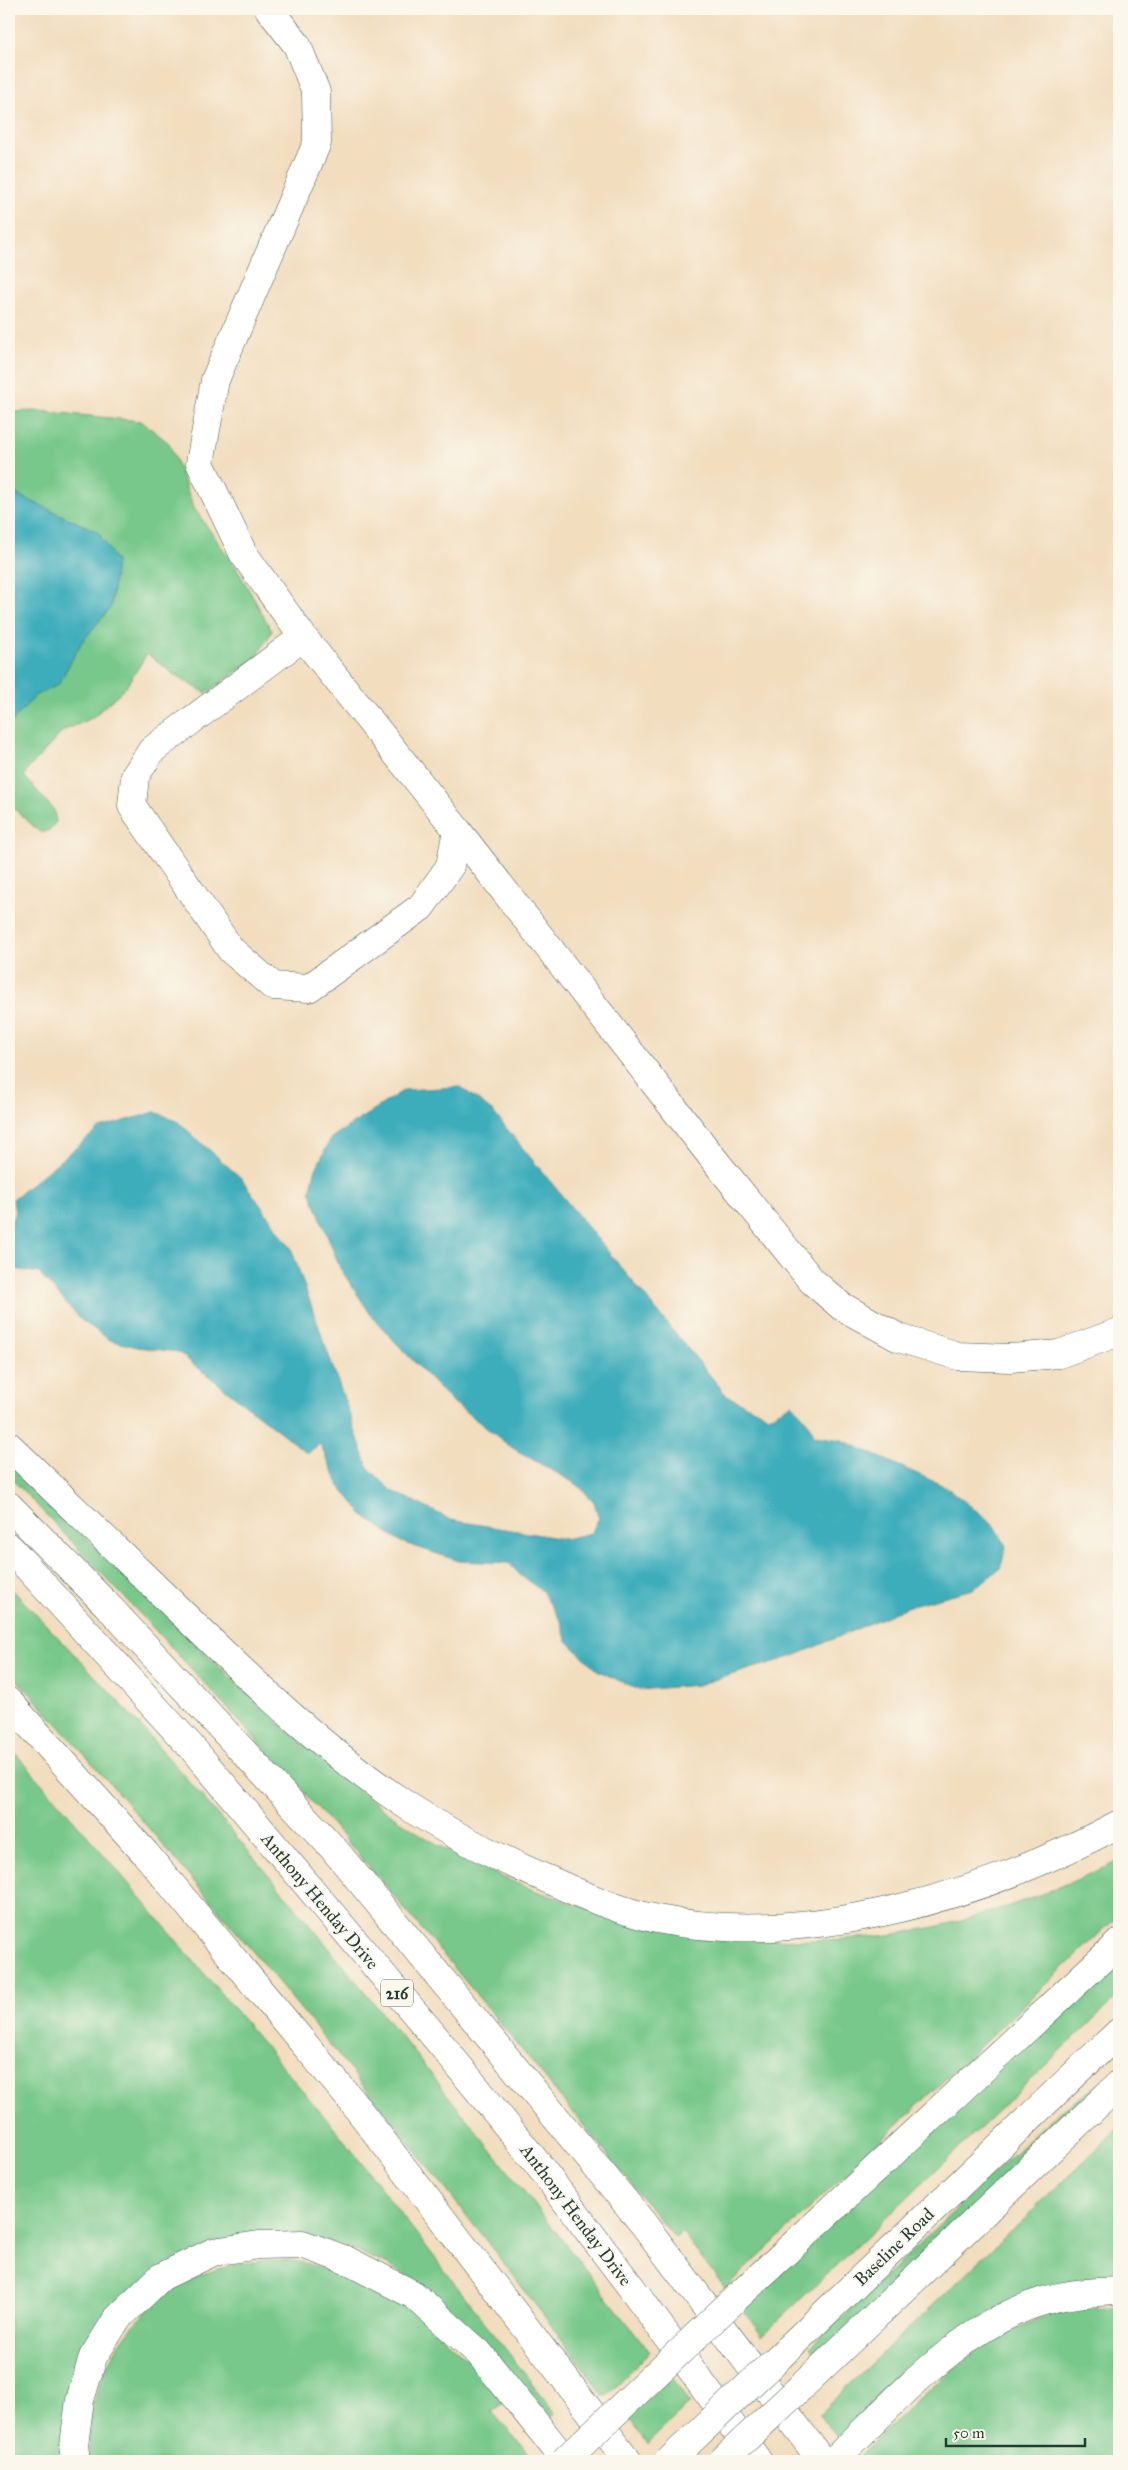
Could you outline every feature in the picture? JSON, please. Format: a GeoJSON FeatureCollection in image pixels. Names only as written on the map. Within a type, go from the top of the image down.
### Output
{"type":"FeatureCollection","features":[{"type":"Feature","properties":{"kind":"main road"},"geometry":{"type":"LineString","coordinates":[[269,9],[297,45],[316,92],[317,143],[216,380],[200,463],[242,553],[303,637],[457,830],[712,1158],[812,1281],[841,1306],[899,1338],[958,1356],[1010,1358],[1059,1354],[1119,1332]]}},
{"type":"Feature","properties":{"kind":"main road"},"geometry":{"type":"LineString","coordinates":[[303,637],[152,750],[135,776],[132,806],[231,950],[273,986],[309,988],[421,907],[450,866],[457,830]]}},
{"type":"Feature","properties":{"kind":"main road"},"geometry":{"type":"LineString","coordinates":[[9,1446],[268,1696],[346,1761],[404,1804],[522,1868],[591,1899],[655,1919],[717,1927],[788,1926],[870,1915],[943,1897],[1016,1873],[1080,1845],[1119,1824]]}},
{"type":"Feature","properties":{"kind":"main road"},"geometry":{"type":"LineString","coordinates":[[9,1506],[107,1605],[333,1848],[642,2222],[822,2461]]}},
{"type":"Feature","properties":{"kind":"main road","name":"Anthony Henday Drive"},"geometry":{"type":"LineString","coordinates":[[9,1548],[193,1748],[440,2044],[548,2178],[758,2461]]}},
{"type":"Feature","properties":{"kind":"main road"},"geometry":{"type":"LineString","coordinates":[[9,1702],[145,1852],[351,2100],[628,2461]]}},
{"type":"Feature","properties":{"kind":"main road"},"geometry":{"type":"LineString","coordinates":[[76,2461],[74,2445],[80,2400],[93,2358],[117,2319],[161,2277],[214,2252],[259,2245],[302,2244],[346,2260],[414,2295],[479,2353],[565,2461],[734,2300],[1119,1943]]}},
{"type":"Feature","properties":{"kind":"main road","name":"Baseline Road"},"geometry":{"type":"LineString","coordinates":[[669,2461],[1119,2032]]}},
{"type":"Feature","properties":{"kind":"main road","name":"Baseline Road"},"geometry":{"type":"LineString","coordinates":[[722,2461],[1119,2084]]}},
{"type":"Feature","properties":{"kind":"main road"},"geometry":{"type":"LineString","coordinates":[[840,2455],[930,2370],[977,2333],[1018,2310],[1048,2300],[1079,2293],[1119,2291]]}},
{"type":"Feature","properties":{"kind":"green space"},"geometry":{"type":"Polygon","coordinates":[[[39,411],[141,421],[169,443],[194,508],[237,569],[272,631],[256,658],[206,693],[181,679],[147,654],[126,687],[92,718],[63,731],[28,769],[24,776],[54,810],[56,822],[49,830],[41,833],[9,804],[9,725],[36,695],[58,685],[81,643],[111,607],[98,532],[9,491],[9,412],[39,411]]]}},
{"type":"Feature","properties":{"kind":"green space"},"geometry":{"type":"Polygon","coordinates":[[[9,1464],[238,1685],[337,1772],[389,1813],[446,1849],[508,1880],[576,1904],[646,1923],[717,1935],[789,1940],[858,1938],[925,1929],[975,1917],[1048,1892],[1119,1861],[1119,1915],[725,2288],[682,2232],[675,2238],[474,1992],[351,1846],[182,1659],[9,1476],[9,1464]]]}},
{"type":"Feature","properties":{"kind":"green space"},"geometry":{"type":"Polygon","coordinates":[[[9,1586],[89,1669],[269,1875],[525,2192],[650,2352],[605,2397],[484,2238],[317,2029],[144,1823],[9,1671],[9,1586]]]}},
{"type":"Feature","properties":{"kind":"green space"},"geometry":{"type":"Polygon","coordinates":[[[9,1746],[118,1871],[339,2134],[555,2413],[549,2420],[429,2292],[389,2265],[339,2244],[289,2234],[123,2299],[66,2461],[9,2461],[9,1746]]]}},
{"type":"Feature","properties":{"kind":"green space"},"geometry":{"type":"Polygon","coordinates":[[[1119,1949],[1119,1995],[762,2336],[742,2309],[1119,1949]]]}},
{"type":"Feature","properties":{"kind":"green space"},"geometry":{"type":"Polygon","coordinates":[[[1098,2085],[1101,2087],[818,2358],[811,2347],[1055,2115],[1098,2085]]]}},
{"type":"Feature","properties":{"kind":"green space"},"geometry":{"type":"Polygon","coordinates":[[[1119,2128],[1119,2281],[1031,2295],[839,2440],[819,2414],[1119,2128]]]}},
{"type":"Feature","properties":{"kind":"green space"},"geometry":{"type":"Polygon","coordinates":[[[268,2260],[291,2260],[342,2272],[402,2301],[472,2363],[505,2402],[492,2412],[535,2461],[90,2461],[89,2433],[93,2405],[101,2379],[113,2354],[129,2331],[148,2310],[170,2292],[194,2278],[221,2268],[268,2260]]]}},
{"type":"Feature","properties":{"kind":"green space"},"geometry":{"type":"Polygon","coordinates":[[[1102,2307],[1119,2308],[1119,2461],[855,2460],[937,2382],[959,2364],[1006,2333],[1048,2315],[1102,2307]]]}},
{"type":"Feature","properties":{"kind":"green space"},"geometry":{"type":"Polygon","coordinates":[[[671,2377],[690,2403],[647,2444],[628,2417],[671,2377]]]}},
{"type":"Feature","properties":{"kind":"water"},"geometry":{"type":"Polygon","coordinates":[[[9,491],[98,532],[116,561],[111,607],[81,643],[58,685],[36,695],[9,725],[9,491]]]}},
{"type":"Feature","properties":{"kind":"water"},"geometry":{"type":"Polygon","coordinates":[[[461,1087],[493,1112],[727,1396],[769,1416],[792,1404],[805,1418],[815,1436],[842,1440],[946,1487],[992,1523],[1006,1546],[1000,1569],[973,1589],[912,1605],[794,1656],[697,1685],[639,1690],[597,1670],[566,1640],[562,1623],[542,1591],[520,1575],[509,1563],[459,1561],[401,1542],[363,1515],[339,1485],[320,1444],[307,1453],[178,1352],[137,1347],[110,1340],[81,1320],[39,1273],[9,1268],[9,1225],[15,1214],[13,1199],[100,1128],[155,1112],[177,1121],[241,1178],[291,1248],[368,1467],[391,1490],[451,1520],[564,1539],[591,1533],[599,1518],[594,1502],[578,1485],[511,1447],[448,1398],[373,1318],[340,1268],[310,1191],[315,1171],[331,1138],[404,1090],[461,1087]]]}}]}
